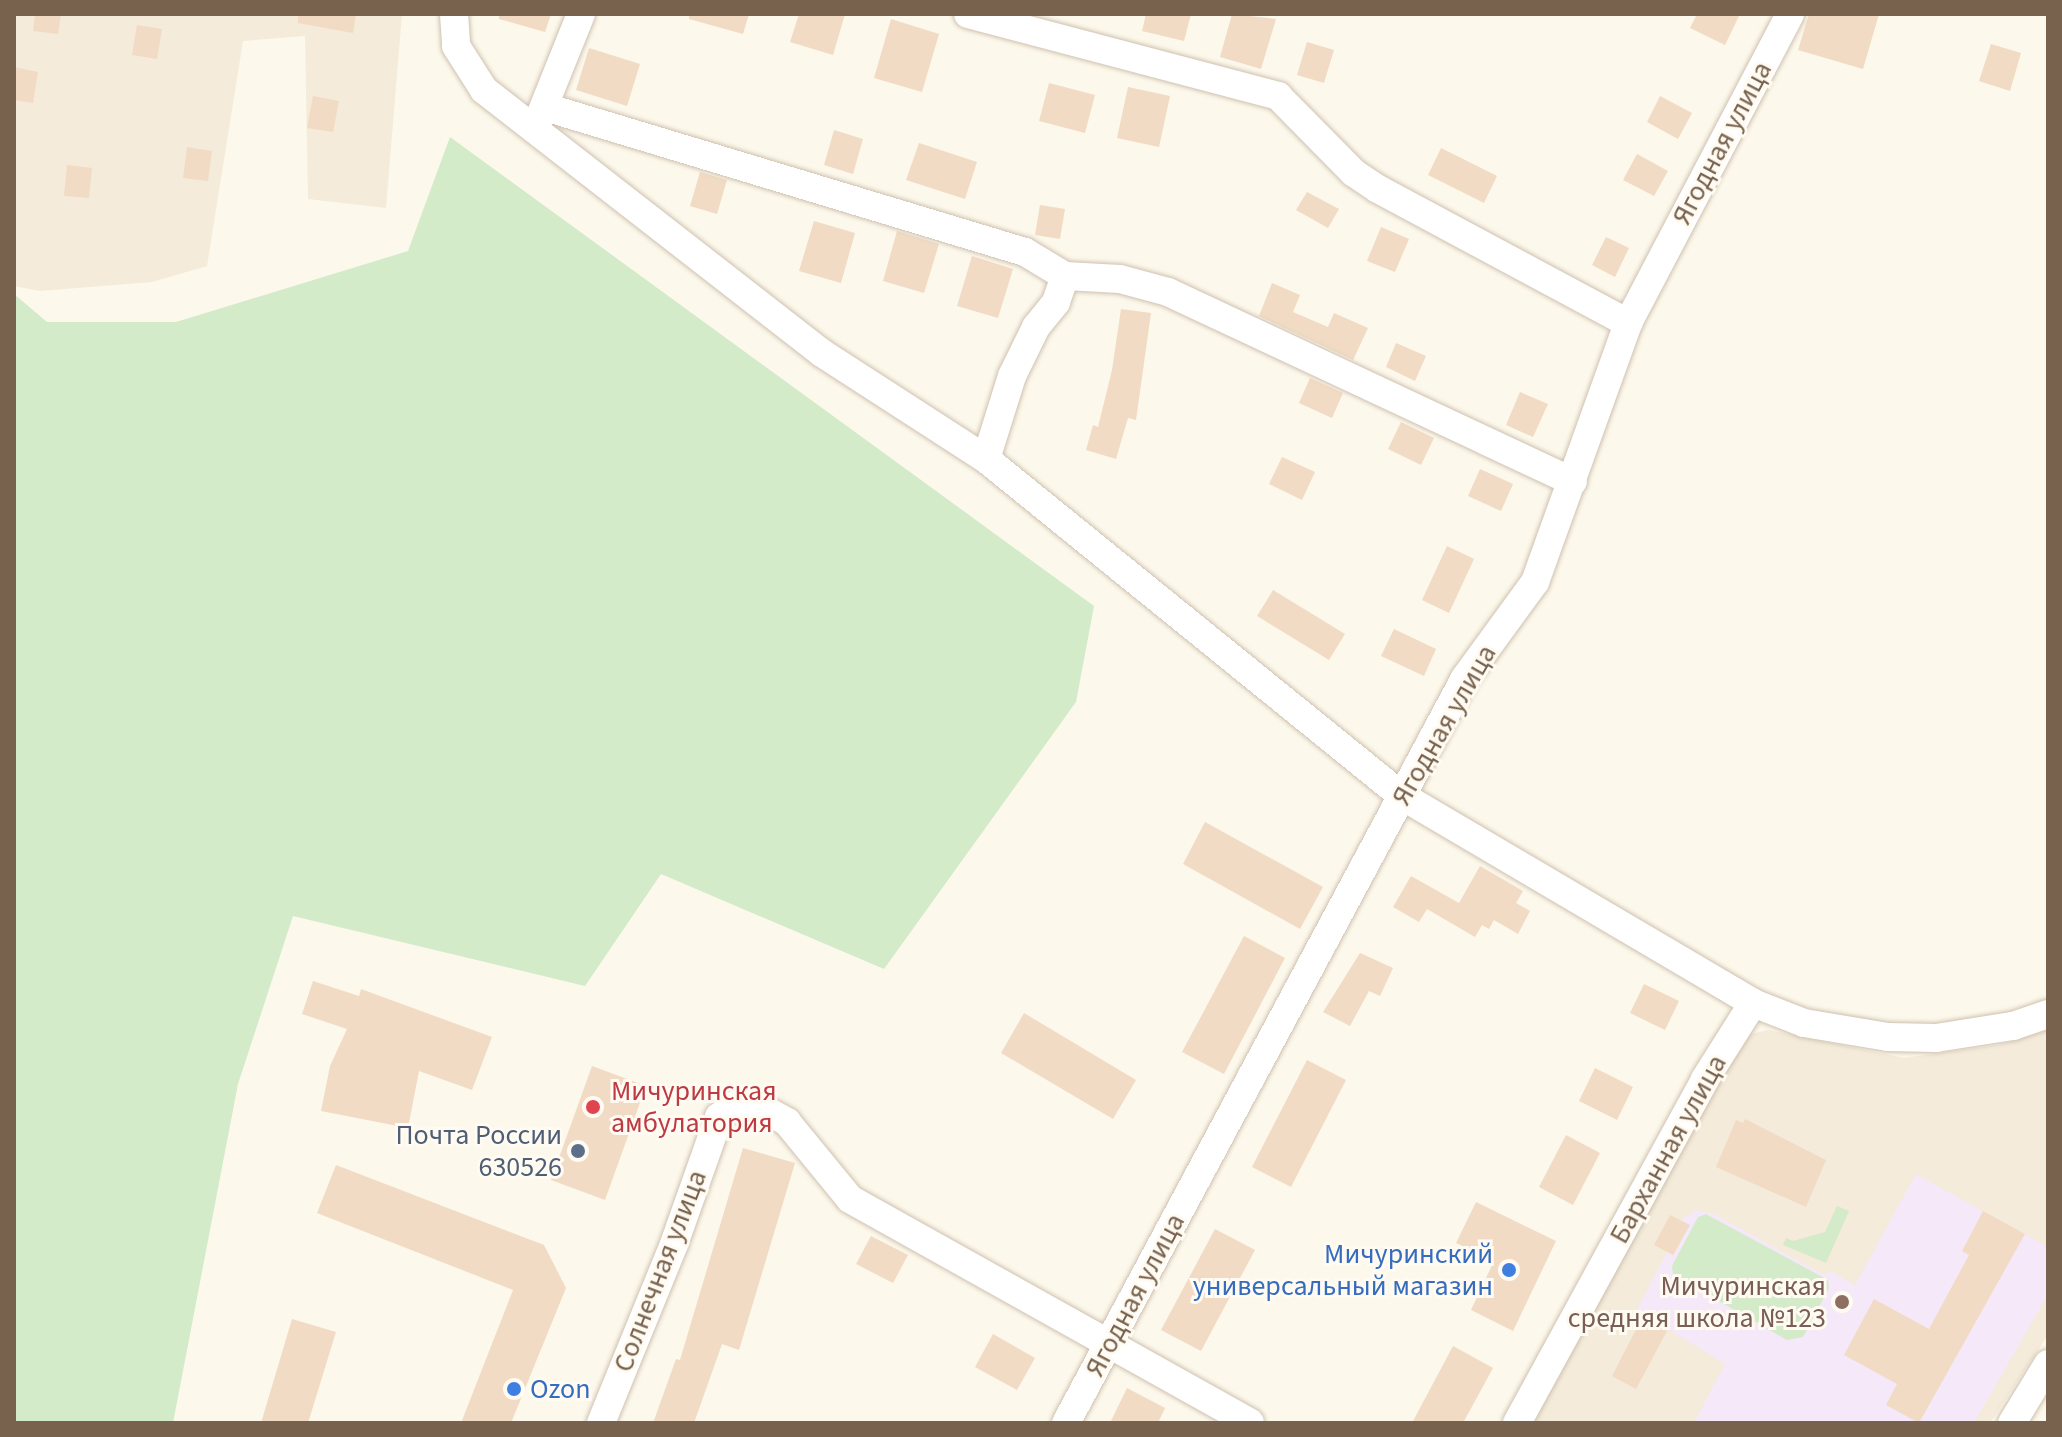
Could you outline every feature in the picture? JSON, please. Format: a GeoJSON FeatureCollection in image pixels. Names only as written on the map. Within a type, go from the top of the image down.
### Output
{"type":"FeatureCollection","features":[{"type":"Feature","properties":{"kind":"street"},"geometry":{"type":"LineString","coordinates":[[454,14],[456,46],[468,71],[540,117],[822,353],[986,459],[1402,796],[1753,1003],[1804,1023],[1888,1037],[1936,1038],[2013,1026],[2048,1014]]}},
{"type":"Feature","properties":{"kind":"street"},"geometry":{"type":"LineString","coordinates":[[540,117],[581,14]]}},
{"type":"Feature","properties":{"kind":"street"},"geometry":{"type":"LineString","coordinates":[[968,14],[1278,96],[1354,173],[1378,189],[1628,323]]}},
{"type":"Feature","properties":{"kind":"street","name":"Ягодная улица"},"geometry":{"type":"LineString","coordinates":[[1066,1423],[1465,678],[1535,582],[1628,323],[1790,14]]}},
{"type":"Feature","properties":{"kind":"street"},"geometry":{"type":"LineString","coordinates":[[540,117],[1025,252],[1065,276],[1120,279],[1168,292],[1573,482]]}},
{"type":"Feature","properties":{"kind":"street"},"geometry":{"type":"LineString","coordinates":[[986,459],[1012,376],[1036,327],[1056,302],[1065,276]]}},
{"type":"Feature","properties":{"kind":"street","name":"Барханная улица"},"geometry":{"type":"LineString","coordinates":[[1517,1423],[1705,1079],[1753,1003]]}},
{"type":"Feature","properties":{"kind":"street","name":"Солнечная улица"},"geometry":{"type":"LineString","coordinates":[[601,1423],[674,1244],[719,1117],[738,1103],[762,1108],[787,1122],[850,1199],[1107,1347]]}},
{"type":"Feature","properties":{"kind":"street"},"geometry":{"type":"LineString","coordinates":[[1107,1347],[1250,1423]]}},
{"type":"Feature","properties":{"kind":"street"},"geometry":{"type":"LineString","coordinates":[[2012,1423],[2048,1364]]}},
{"type":"Feature","properties":{"kind":"shaded area"},"geometry":{"type":"Polygon","coordinates":[[[14,14],[402,14],[386,208],[308,199],[305,36],[243,41],[207,266],[152,282],[40,291],[14,286],[14,14]]]}},
{"type":"Feature","properties":{"kind":"shaded area"},"geometry":{"type":"Polygon","coordinates":[[[1768,1030],[1904,1058],[1998,1045],[2048,1030],[2048,1335],[1990,1423],[1520,1423],[1733,1054],[1751,1034],[1768,1030]]]}},
{"type":"Feature","properties":{"kind":"shaded area","name":"Мичуринская средняя школа №123"},"geometry":{"type":"Polygon","coordinates":[[[1916,1174],[2048,1247],[2048,1294],[1974,1423],[1694,1423],[1725,1364],[1637,1310],[1667,1252],[1674,1255],[1689,1226],[1680,1220],[1698,1210],[1716,1215],[1824,1275],[1830,1271],[1855,1285],[1916,1174]]]}},
{"type":"Feature","properties":{"kind":"green space"},"geometry":{"type":"Polygon","coordinates":[[[450,137],[1094,606],[1076,702],[884,969],[661,874],[585,986],[293,916],[238,1084],[173,1423],[14,1423],[14,294],[47,322],[176,322],[408,251],[450,137]]]}},
{"type":"Feature","properties":{"kind":"green space"},"geometry":{"type":"Polygon","coordinates":[[[1837,1206],[1849,1211],[1826,1263],[1783,1245],[1786,1238],[1793,1241],[1825,1232],[1837,1206]]]}},
{"type":"Feature","properties":{"kind":"green space"},"geometry":{"type":"Polygon","coordinates":[[[1706,1214],[1828,1280],[1829,1288],[1803,1337],[1787,1340],[1673,1275],[1672,1266],[1698,1217],[1706,1214]]]}},
{"type":"Feature","properties":{"kind":"building"},"geometry":{"type":"Polygon","coordinates":[[[35,14],[61,14],[58,34],[33,31],[35,14]]]}},
{"type":"Feature","properties":{"kind":"building"},"geometry":{"type":"Polygon","coordinates":[[[298,14],[356,14],[353,33],[298,23],[298,14]]]}},
{"type":"Feature","properties":{"kind":"building"},"geometry":{"type":"Polygon","coordinates":[[[499,14],[551,14],[545,32],[499,19],[499,14]]]}},
{"type":"Feature","properties":{"kind":"building"},"geometry":{"type":"Polygon","coordinates":[[[689,14],[749,14],[743,34],[689,19],[689,14]]]}},
{"type":"Feature","properties":{"kind":"building"},"geometry":{"type":"Polygon","coordinates":[[[799,14],[845,14],[833,55],[790,42],[799,14]]]}},
{"type":"Feature","properties":{"kind":"building"},"geometry":{"type":"Polygon","coordinates":[[[1146,14],[1191,14],[1184,41],[1142,31],[1146,14]]]}},
{"type":"Feature","properties":{"kind":"building"},"geometry":{"type":"Polygon","coordinates":[[[1232,14],[1276,19],[1261,69],[1220,57],[1232,14]]]}},
{"type":"Feature","properties":{"kind":"building"},"geometry":{"type":"Polygon","coordinates":[[[1697,14],[1740,14],[1725,45],[1690,28],[1697,14]]]}},
{"type":"Feature","properties":{"kind":"building"},"geometry":{"type":"Polygon","coordinates":[[[1809,14],[1879,14],[1863,69],[1798,50],[1809,14]]]}},
{"type":"Feature","properties":{"kind":"building"},"geometry":{"type":"Polygon","coordinates":[[[891,19],[939,34],[922,92],[874,78],[891,19]]]}},
{"type":"Feature","properties":{"kind":"building"},"geometry":{"type":"Polygon","coordinates":[[[137,25],[162,29],[157,59],[132,55],[137,25]]]}},
{"type":"Feature","properties":{"kind":"building"},"geometry":{"type":"Polygon","coordinates":[[[1307,42],[1334,50],[1324,83],[1297,75],[1307,42]]]}},
{"type":"Feature","properties":{"kind":"building"},"geometry":{"type":"Polygon","coordinates":[[[1991,44],[2021,53],[2010,91],[1979,81],[1991,44]]]}},
{"type":"Feature","properties":{"kind":"building"},"geometry":{"type":"Polygon","coordinates":[[[589,48],[640,64],[627,106],[576,90],[589,48]]]}},
{"type":"Feature","properties":{"kind":"building"},"geometry":{"type":"Polygon","coordinates":[[[14,67],[38,72],[33,103],[14,100],[14,67]]]}},
{"type":"Feature","properties":{"kind":"building"},"geometry":{"type":"Polygon","coordinates":[[[1049,83],[1095,95],[1085,133],[1039,121],[1049,83]]]}},
{"type":"Feature","properties":{"kind":"building"},"geometry":{"type":"Polygon","coordinates":[[[1128,87],[1170,96],[1159,147],[1117,138],[1128,87]]]}},
{"type":"Feature","properties":{"kind":"building"},"geometry":{"type":"Polygon","coordinates":[[[313,96],[339,101],[333,132],[307,128],[313,96]]]}},
{"type":"Feature","properties":{"kind":"building"},"geometry":{"type":"Polygon","coordinates":[[[1660,96],[1692,113],[1678,139],[1647,122],[1660,96]]]}},
{"type":"Feature","properties":{"kind":"building"},"geometry":{"type":"Polygon","coordinates":[[[834,130],[863,139],[853,174],[824,165],[834,130]]]}},
{"type":"Feature","properties":{"kind":"building"},"geometry":{"type":"Polygon","coordinates":[[[919,143],[977,162],[965,199],[906,180],[919,143]]]}},
{"type":"Feature","properties":{"kind":"building"},"geometry":{"type":"Polygon","coordinates":[[[187,147],[212,151],[208,181],[183,178],[187,147]]]}},
{"type":"Feature","properties":{"kind":"building"},"geometry":{"type":"Polygon","coordinates":[[[1441,148],[1497,176],[1484,203],[1428,175],[1441,148]]]}},
{"type":"Feature","properties":{"kind":"building"},"geometry":{"type":"Polygon","coordinates":[[[1637,154],[1668,171],[1654,196],[1623,180],[1637,154]]]}},
{"type":"Feature","properties":{"kind":"building"},"geometry":{"type":"Polygon","coordinates":[[[67,165],[92,168],[89,198],[64,196],[67,165]]]}},
{"type":"Feature","properties":{"kind":"building"},"geometry":{"type":"Polygon","coordinates":[[[700,172],[727,180],[717,214],[690,206],[700,172]]]}},
{"type":"Feature","properties":{"kind":"building"},"geometry":{"type":"Polygon","coordinates":[[[1307,192],[1339,209],[1328,228],[1296,210],[1307,192]]]}},
{"type":"Feature","properties":{"kind":"building"},"geometry":{"type":"Polygon","coordinates":[[[1040,205],[1065,209],[1060,239],[1035,235],[1040,205]]]}},
{"type":"Feature","properties":{"kind":"building"},"geometry":{"type":"Polygon","coordinates":[[[814,221],[855,233],[841,283],[799,271],[814,221]]]}},
{"type":"Feature","properties":{"kind":"building"},"geometry":{"type":"Polygon","coordinates":[[[1381,227],[1409,239],[1395,272],[1367,261],[1381,227]]]}},
{"type":"Feature","properties":{"kind":"building"},"geometry":{"type":"Polygon","coordinates":[[[897,231],[939,244],[924,293],[883,281],[897,231]]]}},
{"type":"Feature","properties":{"kind":"building"},"geometry":{"type":"Polygon","coordinates":[[[1606,237],[1629,248],[1615,277],[1592,265],[1606,237]]]}},
{"type":"Feature","properties":{"kind":"building"},"geometry":{"type":"Polygon","coordinates":[[[972,256],[1013,269],[998,318],[957,306],[972,256]]]}},
{"type":"Feature","properties":{"kind":"building"},"geometry":{"type":"Polygon","coordinates":[[[1272,283],[1300,295],[1293,312],[1328,327],[1334,313],[1368,328],[1353,360],[1259,316],[1272,283]]]}},
{"type":"Feature","properties":{"kind":"building"},"geometry":{"type":"Polygon","coordinates":[[[1121,309],[1151,313],[1136,420],[1128,418],[1116,459],[1086,450],[1093,425],[1098,427],[1112,370],[1121,309]]]}},
{"type":"Feature","properties":{"kind":"building"},"geometry":{"type":"Polygon","coordinates":[[[1396,343],[1426,356],[1415,381],[1386,367],[1396,343]]]}},
{"type":"Feature","properties":{"kind":"building"},"geometry":{"type":"Polygon","coordinates":[[[1310,378],[1343,393],[1332,418],[1299,403],[1310,378]]]}},
{"type":"Feature","properties":{"kind":"building"},"geometry":{"type":"Polygon","coordinates":[[[1520,392],[1548,404],[1533,437],[1506,425],[1520,392]]]}},
{"type":"Feature","properties":{"kind":"building"},"geometry":{"type":"Polygon","coordinates":[[[1401,422],[1434,438],[1421,465],[1388,449],[1401,422]]]}},
{"type":"Feature","properties":{"kind":"building"},"geometry":{"type":"Polygon","coordinates":[[[1282,457],[1315,472],[1302,500],[1269,484],[1282,457]]]}},
{"type":"Feature","properties":{"kind":"building"},"geometry":{"type":"Polygon","coordinates":[[[1480,469],[1513,484],[1501,511],[1468,496],[1480,469]]]}},
{"type":"Feature","properties":{"kind":"building"},"geometry":{"type":"Polygon","coordinates":[[[1447,546],[1474,559],[1449,613],[1422,600],[1447,546]]]}},
{"type":"Feature","properties":{"kind":"building"},"geometry":{"type":"Polygon","coordinates":[[[1273,590],[1345,634],[1329,660],[1257,616],[1273,590]]]}},
{"type":"Feature","properties":{"kind":"building"},"geometry":{"type":"Polygon","coordinates":[[[1394,629],[1436,649],[1424,676],[1381,656],[1394,629]]]}},
{"type":"Feature","properties":{"kind":"building"},"geometry":{"type":"Polygon","coordinates":[[[1205,822],[1323,887],[1300,929],[1183,864],[1205,822]]]}},
{"type":"Feature","properties":{"kind":"building"},"geometry":{"type":"Polygon","coordinates":[[[1480,866],[1523,891],[1516,903],[1530,911],[1518,934],[1494,920],[1489,929],[1482,925],[1475,937],[1427,909],[1419,922],[1393,907],[1411,876],[1459,903],[1480,866]]]}},
{"type":"Feature","properties":{"kind":"building"},"geometry":{"type":"Polygon","coordinates":[[[1244,936],[1285,958],[1224,1074],[1182,1052],[1244,936]]]}},
{"type":"Feature","properties":{"kind":"building"},"geometry":{"type":"Polygon","coordinates":[[[1360,953],[1393,968],[1380,996],[1369,991],[1350,1026],[1323,1012],[1360,953]]]}},
{"type":"Feature","properties":{"kind":"building"},"geometry":{"type":"Polygon","coordinates":[[[313,981],[359,996],[361,989],[492,1037],[472,1090],[419,1071],[408,1128],[321,1111],[330,1066],[347,1029],[302,1014],[313,981]]]}},
{"type":"Feature","properties":{"kind":"building"},"geometry":{"type":"Polygon","coordinates":[[[1644,984],[1679,1001],[1665,1030],[1630,1013],[1644,984]]]}},
{"type":"Feature","properties":{"kind":"building"},"geometry":{"type":"Polygon","coordinates":[[[1024,1013],[1136,1080],[1113,1119],[1001,1053],[1024,1013]]]}},
{"type":"Feature","properties":{"kind":"building"},"geometry":{"type":"Polygon","coordinates":[[[1307,1060],[1346,1080],[1291,1187],[1252,1167],[1307,1060]]]}},
{"type":"Feature","properties":{"kind":"building"},"geometry":{"type":"Polygon","coordinates":[[[592,1066],[646,1086],[605,1200],[551,1180],[592,1066]]]}},
{"type":"Feature","properties":{"kind":"building"},"geometry":{"type":"Polygon","coordinates":[[[1595,1068],[1633,1087],[1617,1120],[1579,1101],[1595,1068]]]}},
{"type":"Feature","properties":{"kind":"building"},"geometry":{"type":"Polygon","coordinates":[[[1745,1119],[1826,1160],[1806,1207],[1716,1167],[1736,1120],[1743,1123],[1745,1119]]]}},
{"type":"Feature","properties":{"kind":"building"},"geometry":{"type":"Polygon","coordinates":[[[1566,1135],[1600,1153],[1573,1205],[1539,1187],[1566,1135]]]}},
{"type":"Feature","properties":{"kind":"building"},"geometry":{"type":"Polygon","coordinates":[[[743,1148],[795,1163],[739,1350],[722,1344],[694,1423],[653,1423],[676,1359],[680,1360],[743,1148]]]}},
{"type":"Feature","properties":{"kind":"building"},"geometry":{"type":"Polygon","coordinates":[[[336,1165],[544,1245],[566,1288],[511,1423],[461,1423],[513,1290],[317,1213],[336,1165]]]}},
{"type":"Feature","properties":{"kind":"building"},"geometry":{"type":"Polygon","coordinates":[[[1476,1202],[1556,1241],[1513,1331],[1471,1310],[1494,1261],[1456,1243],[1476,1202]]]}},
{"type":"Feature","properties":{"kind":"building"},"geometry":{"type":"Polygon","coordinates":[[[1983,1211],[2025,1234],[1919,1423],[1886,1405],[1897,1384],[1844,1355],[1874,1299],[1929,1329],[1969,1255],[1962,1251],[1983,1211]]]}},
{"type":"Feature","properties":{"kind":"building"},"geometry":{"type":"Polygon","coordinates":[[[1670,1215],[1690,1225],[1673,1255],[1654,1245],[1670,1215]]]}},
{"type":"Feature","properties":{"kind":"building"},"geometry":{"type":"Polygon","coordinates":[[[1215,1229],[1255,1250],[1201,1351],[1161,1330],[1215,1229]]]}},
{"type":"Feature","properties":{"kind":"building"},"geometry":{"type":"Polygon","coordinates":[[[871,1236],[908,1255],[893,1283],[856,1264],[871,1236]]]}},
{"type":"Feature","properties":{"kind":"building"},"geometry":{"type":"Polygon","coordinates":[[[1642,1318],[1667,1331],[1636,1389],[1612,1376],[1642,1318]]]}},
{"type":"Feature","properties":{"kind":"building"},"geometry":{"type":"Polygon","coordinates":[[[292,1319],[336,1332],[308,1423],[261,1423],[292,1319]]]}},
{"type":"Feature","properties":{"kind":"building"},"geometry":{"type":"Polygon","coordinates":[[[993,1334],[1035,1358],[1017,1390],[975,1367],[993,1334]]]}},
{"type":"Feature","properties":{"kind":"building"},"geometry":{"type":"Polygon","coordinates":[[[1453,1346],[1493,1368],[1463,1423],[1412,1423],[1453,1346]]]}},
{"type":"Feature","properties":{"kind":"building"},"geometry":{"type":"Polygon","coordinates":[[[1127,1388],[1165,1408],[1158,1423],[1110,1423],[1127,1388]]]}},
{"type":"Feature","properties":{"kind":"place","name":"Мичуринская амбулатория"},"geometry":{"type":"Point","coordinates":[593,1107]}},
{"type":"Feature","properties":{"kind":"place","name":"Почта России 630526"},"geometry":{"type":"Point","coordinates":[578,1151]}},
{"type":"Feature","properties":{"kind":"place","name":"Мичуринский универсальный магазин"},"geometry":{"type":"Point","coordinates":[1509,1270]}},
{"type":"Feature","properties":{"kind":"place","name":"Мичуринская средняя школа №123"},"geometry":{"type":"Point","coordinates":[1842,1302]}},
{"type":"Feature","properties":{"kind":"place","name":"Ozon"},"geometry":{"type":"Point","coordinates":[514,1389]}}]}
